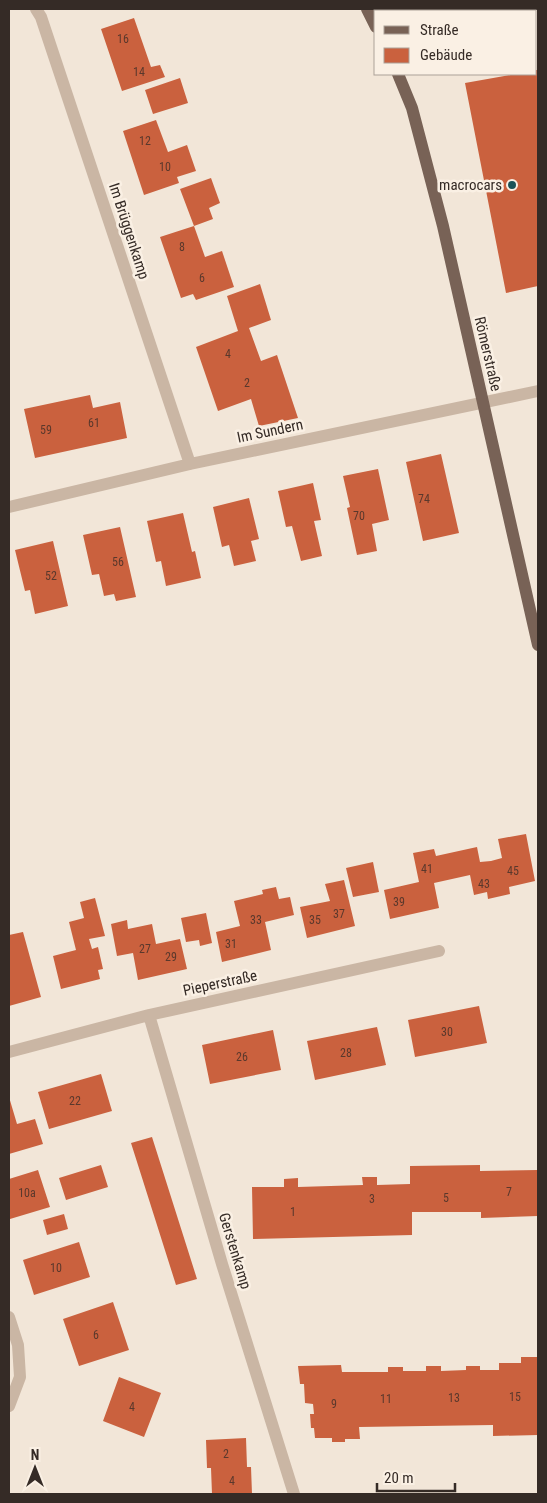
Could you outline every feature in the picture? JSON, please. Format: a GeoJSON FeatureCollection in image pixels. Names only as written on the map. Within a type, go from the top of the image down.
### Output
{"type":"FeatureCollection","features":[{"type":"Feature","properties":{"kind":"main road"},"geometry":{"type":"LineString","coordinates":[[366,9],[374,23]]}},
{"type":"Feature","properties":{"kind":"main road","name":"Römerstraße"},"geometry":{"type":"LineString","coordinates":[[398,75],[412,108],[426,160],[538,645]]}},
{"type":"Feature","properties":{"kind":"street","name":"Im Brüggenkamp"},"geometry":{"type":"LineString","coordinates":[[36,9],[41,17],[190,464]]}},
{"type":"Feature","properties":{"kind":"street","name":"Im Sundern"},"geometry":{"type":"LineString","coordinates":[[9,507],[190,464],[538,391]]}},
{"type":"Feature","properties":{"kind":"street","name":"Pieperstraße"},"geometry":{"type":"LineString","coordinates":[[9,1052],[149,1015],[439,951]]}},
{"type":"Feature","properties":{"kind":"street","name":"Gerstenkamp"},"geometry":{"type":"LineString","coordinates":[[149,1015],[222,1264],[294,1494]]}},
{"type":"Feature","properties":{"kind":"street"},"geometry":{"type":"LineString","coordinates":[[9,1317],[18,1345],[20,1377],[9,1406]]}},
{"type":"Feature","properties":{"kind":"building"},"geometry":{"type":"Polygon","coordinates":[[[134,18],[151,67],[160,65],[165,77],[122,91],[101,29],[134,18]]]}},
{"type":"Feature","properties":{"kind":"building","name":"macrocars"},"geometry":{"type":"Polygon","coordinates":[[[538,70],[538,286],[506,293],[465,83],[510,75],[537,75],[538,70]]]}},
{"type":"Feature","properties":{"kind":"building"},"geometry":{"type":"Polygon","coordinates":[[[180,78],[188,103],[153,114],[145,90],[180,78]]]}},
{"type":"Feature","properties":{"kind":"building"},"geometry":{"type":"Polygon","coordinates":[[[156,120],[168,152],[187,145],[196,171],[177,177],[179,183],[144,195],[123,131],[156,120]]]}},
{"type":"Feature","properties":{"kind":"building"},"geometry":{"type":"Polygon","coordinates":[[[211,178],[220,203],[209,208],[213,219],[194,226],[180,189],[211,178]]]}},
{"type":"Feature","properties":{"kind":"building"},"geometry":{"type":"Polygon","coordinates":[[[194,226],[205,257],[222,251],[234,287],[196,300],[193,294],[181,298],[160,237],[194,226]]]}},
{"type":"Feature","properties":{"kind":"building"},"geometry":{"type":"Polygon","coordinates":[[[260,284],[271,320],[249,328],[261,361],[277,355],[298,418],[259,426],[251,399],[218,411],[196,347],[238,331],[227,296],[260,284]]]}},
{"type":"Feature","properties":{"kind":"building"},"geometry":{"type":"Polygon","coordinates":[[[90,395],[93,408],[120,402],[127,438],[35,458],[24,409],[90,395]]]}},
{"type":"Feature","properties":{"kind":"building"},"geometry":{"type":"Polygon","coordinates":[[[441,454],[459,533],[423,541],[406,462],[441,454]]]}},
{"type":"Feature","properties":{"kind":"building"},"geometry":{"type":"Polygon","coordinates":[[[378,469],[389,520],[372,524],[377,551],[357,555],[347,508],[350,507],[343,476],[378,469]]]}},
{"type":"Feature","properties":{"kind":"building"},"geometry":{"type":"Polygon","coordinates":[[[313,483],[321,520],[314,521],[322,556],[301,561],[292,526],[286,527],[278,491],[313,483]]]}},
{"type":"Feature","properties":{"kind":"building"},"geometry":{"type":"Polygon","coordinates":[[[249,498],[259,539],[251,541],[256,561],[234,566],[229,545],[222,547],[213,507],[249,498]]]}},
{"type":"Feature","properties":{"kind":"building"},"geometry":{"type":"Polygon","coordinates":[[[183,513],[192,552],[195,551],[201,578],[166,586],[161,561],[156,562],[147,521],[183,513]]]}},
{"type":"Feature","properties":{"kind":"building"},"geometry":{"type":"Polygon","coordinates":[[[120,527],[136,597],[116,601],[114,594],[104,596],[99,574],[92,575],[83,535],[120,527]]]}},
{"type":"Feature","properties":{"kind":"building"},"geometry":{"type":"Polygon","coordinates":[[[53,541],[68,606],[35,614],[30,590],[25,591],[15,550],[53,541]]]}},
{"type":"Feature","properties":{"kind":"building"},"geometry":{"type":"Polygon","coordinates":[[[526,834],[535,881],[509,887],[510,894],[488,899],[487,892],[474,895],[470,875],[434,883],[439,908],[390,919],[384,890],[419,882],[413,853],[434,849],[436,856],[477,847],[480,862],[491,861],[502,858],[498,839],[526,834]]]}},
{"type":"Feature","properties":{"kind":"building"},"geometry":{"type":"Polygon","coordinates":[[[373,862],[379,892],[353,897],[346,868],[373,862]]]}},
{"type":"Feature","properties":{"kind":"building"},"geometry":{"type":"Polygon","coordinates":[[[344,880],[355,926],[307,938],[300,907],[330,901],[325,884],[344,880]]]}},
{"type":"Feature","properties":{"kind":"building"},"geometry":{"type":"Polygon","coordinates":[[[276,887],[279,899],[290,897],[294,915],[265,922],[271,950],[222,962],[216,932],[240,926],[234,901],[263,894],[262,890],[276,887]]]}},
{"type":"Feature","properties":{"kind":"building"},"geometry":{"type":"Polygon","coordinates":[[[95,898],[105,936],[89,939],[92,949],[98,947],[103,969],[98,970],[100,979],[61,989],[53,956],[76,950],[69,922],[84,918],[80,902],[95,898]]]}},
{"type":"Feature","properties":{"kind":"building"},"geometry":{"type":"Polygon","coordinates":[[[206,913],[212,943],[200,946],[199,940],[186,942],[181,918],[206,913]]]}},
{"type":"Feature","properties":{"kind":"building"},"geometry":{"type":"Polygon","coordinates":[[[127,920],[128,929],[152,924],[156,944],[180,939],[187,969],[138,980],[133,953],[117,956],[111,924],[127,920]]]}},
{"type":"Feature","properties":{"kind":"building"},"geometry":{"type":"Polygon","coordinates":[[[23,932],[41,997],[9,1006],[9,935],[23,932]]]}},
{"type":"Feature","properties":{"kind":"building"},"geometry":{"type":"Polygon","coordinates":[[[479,1006],[487,1043],[415,1057],[408,1020],[479,1006]]]}},
{"type":"Feature","properties":{"kind":"building"},"geometry":{"type":"Polygon","coordinates":[[[377,1027],[386,1065],[315,1080],[307,1041],[377,1027]]]}},
{"type":"Feature","properties":{"kind":"building"},"geometry":{"type":"Polygon","coordinates":[[[273,1030],[281,1070],[210,1084],[202,1045],[273,1030]]]}},
{"type":"Feature","properties":{"kind":"building"},"geometry":{"type":"Polygon","coordinates":[[[101,1074],[112,1111],[49,1129],[38,1092],[101,1074]]]}},
{"type":"Feature","properties":{"kind":"building"},"geometry":{"type":"Polygon","coordinates":[[[9,1097],[17,1124],[35,1119],[43,1144],[9,1154],[9,1097]]]}},
{"type":"Feature","properties":{"kind":"building"},"geometry":{"type":"Polygon","coordinates":[[[152,1137],[197,1279],[176,1285],[131,1143],[152,1137]]]}},
{"type":"Feature","properties":{"kind":"building"},"geometry":{"type":"Polygon","coordinates":[[[101,1165],[108,1187],[66,1200],[59,1178],[101,1165]]]}},
{"type":"Feature","properties":{"kind":"building"},"geometry":{"type":"Polygon","coordinates":[[[480,1165],[480,1171],[538,1170],[538,1216],[481,1218],[481,1212],[412,1212],[412,1235],[253,1239],[252,1187],[284,1187],[284,1179],[298,1178],[298,1187],[363,1185],[362,1177],[377,1177],[377,1185],[410,1184],[410,1166],[480,1165]]]}},
{"type":"Feature","properties":{"kind":"building"},"geometry":{"type":"Polygon","coordinates":[[[38,1170],[50,1207],[10,1219],[9,1179],[38,1170]]]}},
{"type":"Feature","properties":{"kind":"building"},"geometry":{"type":"Polygon","coordinates":[[[64,1214],[68,1229],[47,1235],[43,1220],[64,1214]]]}},
{"type":"Feature","properties":{"kind":"building"},"geometry":{"type":"Polygon","coordinates":[[[79,1242],[90,1277],[34,1295],[23,1260],[79,1242]]]}},
{"type":"Feature","properties":{"kind":"building"},"geometry":{"type":"Polygon","coordinates":[[[113,1302],[129,1350],[79,1366],[63,1319],[113,1302]]]}},
{"type":"Feature","properties":{"kind":"building"},"geometry":{"type":"Polygon","coordinates":[[[521,1357],[538,1357],[538,1435],[493,1436],[493,1425],[359,1427],[360,1439],[345,1439],[345,1442],[332,1442],[332,1438],[315,1438],[314,1428],[311,1428],[310,1414],[314,1414],[313,1404],[305,1403],[304,1384],[300,1384],[298,1366],[341,1365],[342,1372],[388,1372],[388,1367],[403,1367],[403,1371],[426,1371],[426,1366],[441,1366],[441,1371],[466,1370],[466,1366],[480,1366],[480,1370],[499,1370],[499,1363],[521,1363],[521,1357]]]}},
{"type":"Feature","properties":{"kind":"building"},"geometry":{"type":"Polygon","coordinates":[[[119,1377],[161,1393],[144,1437],[103,1421],[119,1377]]]}},
{"type":"Feature","properties":{"kind":"building"},"geometry":{"type":"Polygon","coordinates":[[[246,1438],[247,1467],[251,1467],[252,1494],[212,1494],[211,1468],[207,1468],[206,1440],[246,1438]]]}},
{"type":"Feature","properties":{"kind":"place","name":"macrocars"},"geometry":{"type":"Point","coordinates":[512,185]}}]}
